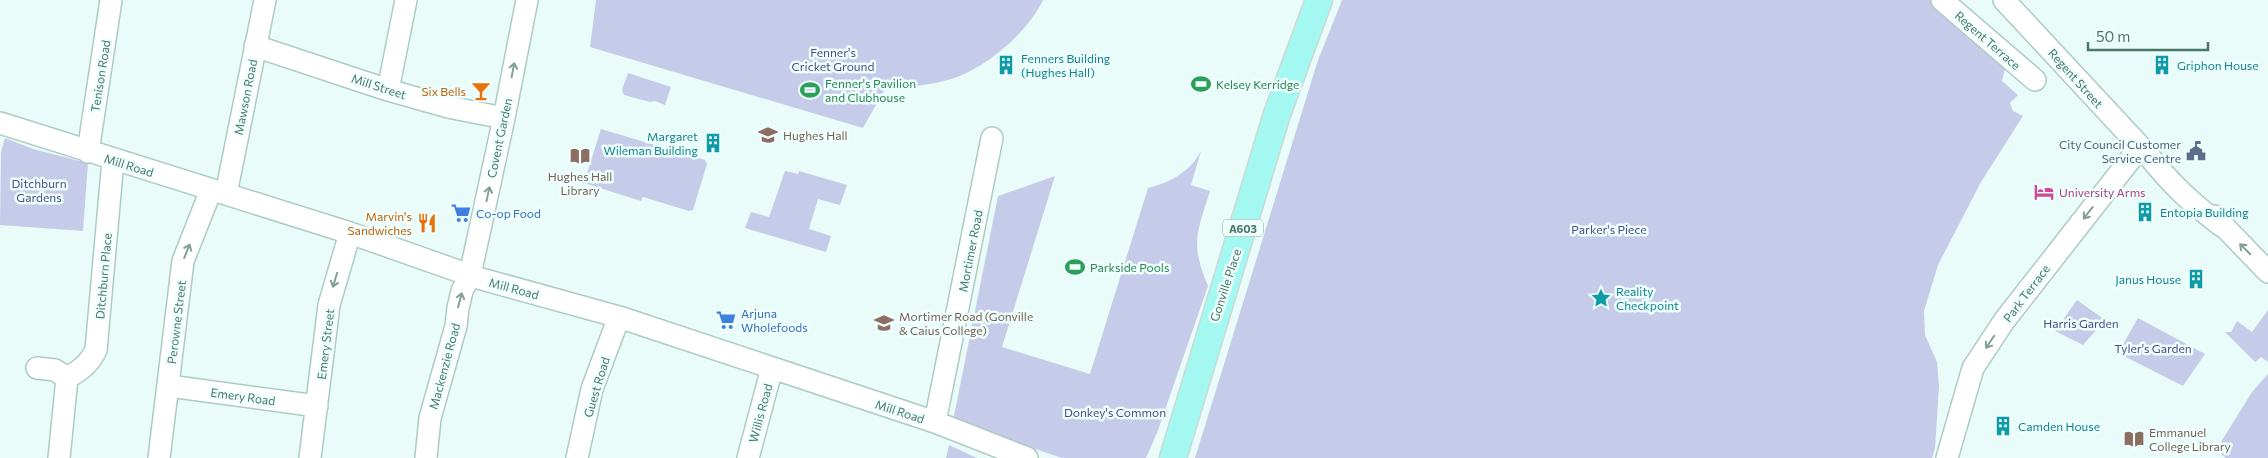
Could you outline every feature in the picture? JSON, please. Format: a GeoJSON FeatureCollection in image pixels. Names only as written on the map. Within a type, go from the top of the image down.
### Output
{"type":"FeatureCollection","features":[{"type":"Feature","properties":{"kind":"main road","name":"Gonville Place"},"geometry":{"type":"LineString","coordinates":[[1173,458],[1278,114],[1318,0]]}},
{"type":"Feature","properties":{"kind":"street","name":"Tenison Road"},"geometry":{"type":"LineString","coordinates":[[88,152],[111,0]]}},
{"type":"Feature","properties":{"kind":"street","name":"Mawson Road"},"geometry":{"type":"LineString","coordinates":[[219,192],[256,46],[265,0]]}},
{"type":"Feature","properties":{"kind":"street"},"geometry":{"type":"LineString","coordinates":[[388,90],[406,0]]}},
{"type":"Feature","properties":{"kind":"street","name":"Covent Garden"},"geometry":{"type":"LineString","coordinates":[[470,275],[527,0]]}},
{"type":"Feature","properties":{"kind":"street","name":"Regent Terrace"},"geometry":{"type":"LineString","coordinates":[[1942,0],[2035,80]]}},
{"type":"Feature","properties":{"kind":"street","name":"Regent Street"},"geometry":{"type":"LineString","coordinates":[[2004,0],[2144,151],[2168,180],[2190,202],[2222,226],[2268,272]]}},
{"type":"Feature","properties":{"kind":"street","name":"Mill Street"},"geometry":{"type":"LineString","coordinates":[[256,46],[388,90],[448,107],[504,118]]}},
{"type":"Feature","properties":{"kind":"street","name":"Mill Road"},"geometry":{"type":"LineString","coordinates":[[0,123],[350,233],[470,275],[619,317],[935,422],[1027,458]]}},
{"type":"Feature","properties":{"kind":"street","name":"Mortimer Road"},"geometry":{"type":"LineString","coordinates":[[935,422],[992,138]]}},
{"type":"Feature","properties":{"kind":"street","name":"Park Terrace"},"geometry":{"type":"LineString","coordinates":[[1947,458],[1973,368],[2004,321],[2144,151]]}},
{"type":"Feature","properties":{"kind":"street","name":"Ditchburn Place"},"geometry":{"type":"LineString","coordinates":[[67,378],[83,369],[91,361],[96,350],[113,160]]}},
{"type":"Feature","properties":{"kind":"street","name":"Perowne Street"},"geometry":{"type":"LineString","coordinates":[[160,458],[183,261],[219,192]]}},
{"type":"Feature","properties":{"kind":"street","name":"Emery Street"},"geometry":{"type":"LineString","coordinates":[[310,458],[329,305],[350,233]]}},
{"type":"Feature","properties":{"kind":"street","name":"Mackenzie Road"},"geometry":{"type":"LineString","coordinates":[[426,458],[432,410],[456,326],[462,291],[470,275]]}},
{"type":"Feature","properties":{"kind":"street","name":"Guest Road"},"geometry":{"type":"LineString","coordinates":[[577,458],[592,389],[619,317]]}},
{"type":"Feature","properties":{"kind":"street"},"geometry":{"type":"LineString","coordinates":[[37,368],[55,370],[67,378],[59,458]]}},
{"type":"Feature","properties":{"kind":"street","name":"Willis Road"},"geometry":{"type":"LineString","coordinates":[[748,458],[772,368]]}},
{"type":"Feature","properties":{"kind":"street","name":"Emery Road"},"geometry":{"type":"LineString","coordinates":[[169,386],[317,406]]}},
{"type":"Feature","properties":{"kind":"green space","name":"Fenner's Cricket Ground"},"geometry":{"type":"Polygon","coordinates":[[[596,0],[1043,0],[1027,24],[1016,36],[1004,48],[978,67],[951,79],[935,83],[886,87],[863,128],[590,47],[596,0]]]}},
{"type":"Feature","properties":{"kind":"green space","name":"Parker's Piece"},"geometry":{"type":"Polygon","coordinates":[[[1342,0],[1930,0],[2006,66],[2002,81],[2018,95],[2010,103],[2013,111],[2023,116],[1981,182],[1938,265],[1924,311],[1925,335],[1937,362],[1939,386],[1935,448],[1932,458],[1195,458],[1318,60],[1342,0]]]}},
{"type":"Feature","properties":{"kind":"green space"},"geometry":{"type":"Polygon","coordinates":[[[628,73],[671,87],[665,105],[655,101],[650,102],[624,95],[622,90],[628,73]]]}},
{"type":"Feature","properties":{"kind":"green space"},"geometry":{"type":"Polygon","coordinates":[[[601,129],[705,160],[707,164],[693,210],[689,211],[643,197],[641,201],[584,183],[601,129]]]}},
{"type":"Feature","properties":{"kind":"green space","name":"Ditchburn Gardens"},"geometry":{"type":"Polygon","coordinates":[[[5,138],[33,149],[88,163],[83,231],[0,225],[1,152],[5,138]]]}},
{"type":"Feature","properties":{"kind":"green space","name":"Donkey's Common"},"geometry":{"type":"Polygon","coordinates":[[[1201,151],[1191,185],[1210,191],[1197,238],[1199,259],[1208,286],[1157,433],[1146,458],[1062,458],[953,421],[998,196],[1055,176],[1002,347],[1090,374],[1148,188],[1164,183],[1179,175],[1191,165],[1201,151]]]}},
{"type":"Feature","properties":{"kind":"green space"},"geometry":{"type":"Polygon","coordinates":[[[785,171],[798,174],[799,171],[847,185],[840,205],[818,199],[809,229],[831,236],[826,252],[745,228],[751,212],[769,217],[785,171]]]}},
{"type":"Feature","properties":{"kind":"green space","name":"Harris Garden"},"geometry":{"type":"Polygon","coordinates":[[[2077,300],[2105,320],[2083,345],[2055,331],[2077,300]]]}},
{"type":"Feature","properties":{"kind":"green space"},"geometry":{"type":"Polygon","coordinates":[[[2268,310],[2268,362],[2261,357],[2255,362],[2225,332],[2231,332],[2237,321],[2252,332],[2268,310]]]}},
{"type":"Feature","properties":{"kind":"green space","name":"Tyler's Garden"},"geometry":{"type":"Polygon","coordinates":[[[2138,318],[2205,354],[2183,386],[2118,353],[2138,318]]]}},
{"type":"Feature","properties":{"kind":"green space"},"geometry":{"type":"Polygon","coordinates":[[[2268,374],[2268,458],[2226,458],[2216,450],[2252,392],[2268,374]]]}},
{"type":"Feature","properties":{"kind":"green space"},"geometry":{"type":"Polygon","coordinates":[[[949,445],[977,458],[946,458],[949,445]]]}},
{"type":"Feature","properties":{"kind":"place","name":"Fenners Building (Hughes Hall)"},"geometry":{"type":"Point","coordinates":[1006,65]}},
{"type":"Feature","properties":{"kind":"place","name":"Griphon House"},"geometry":{"type":"Point","coordinates":[2162,65]}},
{"type":"Feature","properties":{"kind":"place","name":"Kelsey Kerridge"},"geometry":{"type":"Point","coordinates":[1201,84]}},
{"type":"Feature","properties":{"kind":"place","name":"Fenner's Pavilion and Clubhouse"},"geometry":{"type":"Point","coordinates":[810,90]}},
{"type":"Feature","properties":{"kind":"place","name":"Six Bells"},"geometry":{"type":"Point","coordinates":[481,91]}},
{"type":"Feature","properties":{"kind":"place","name":"Hughes Hall"},"geometry":{"type":"Point","coordinates":[768,135]}},
{"type":"Feature","properties":{"kind":"place","name":"Margaret Wileman Building"},"geometry":{"type":"Point","coordinates":[713,143]}},
{"type":"Feature","properties":{"kind":"place","name":"City Council Customer Service Centre"},"geometry":{"type":"Point","coordinates":[2196,151]}},
{"type":"Feature","properties":{"kind":"place","name":"Hughes Hall Library"},"geometry":{"type":"Point","coordinates":[580,156]}},
{"type":"Feature","properties":{"kind":"place","name":"University Arms"},"geometry":{"type":"Point","coordinates":[2044,192]}},
{"type":"Feature","properties":{"kind":"place","name":"Entopia Building"},"geometry":{"type":"Point","coordinates":[2145,212]}},
{"type":"Feature","properties":{"kind":"place","name":"Co-op Food"},"geometry":{"type":"Point","coordinates":[461,213]}},
{"type":"Feature","properties":{"kind":"place","name":"Marvin's Sandwiches"},"geometry":{"type":"Point","coordinates":[427,223]}},
{"type":"Feature","properties":{"kind":"place","name":"Parkside Pools"},"geometry":{"type":"Point","coordinates":[1075,267]}},
{"type":"Feature","properties":{"kind":"place","name":"Janus House"},"geometry":{"type":"Point","coordinates":[2196,279]}},
{"type":"Feature","properties":{"kind":"place","name":"Reality Checkpoint"},"geometry":{"type":"Point","coordinates":[1601,298]}},
{"type":"Feature","properties":{"kind":"place","name":"Arjuna Wholefoods"},"geometry":{"type":"Point","coordinates":[726,320]}},
{"type":"Feature","properties":{"kind":"place","name":"Mortimer Road (Gonville & Caius College)"},"geometry":{"type":"Point","coordinates":[884,323]}},
{"type":"Feature","properties":{"kind":"place","name":"Camden House"},"geometry":{"type":"Point","coordinates":[2003,426]}},
{"type":"Feature","properties":{"kind":"place","name":"Emmanuel College Library"},"geometry":{"type":"Point","coordinates":[2134,439]}}]}
